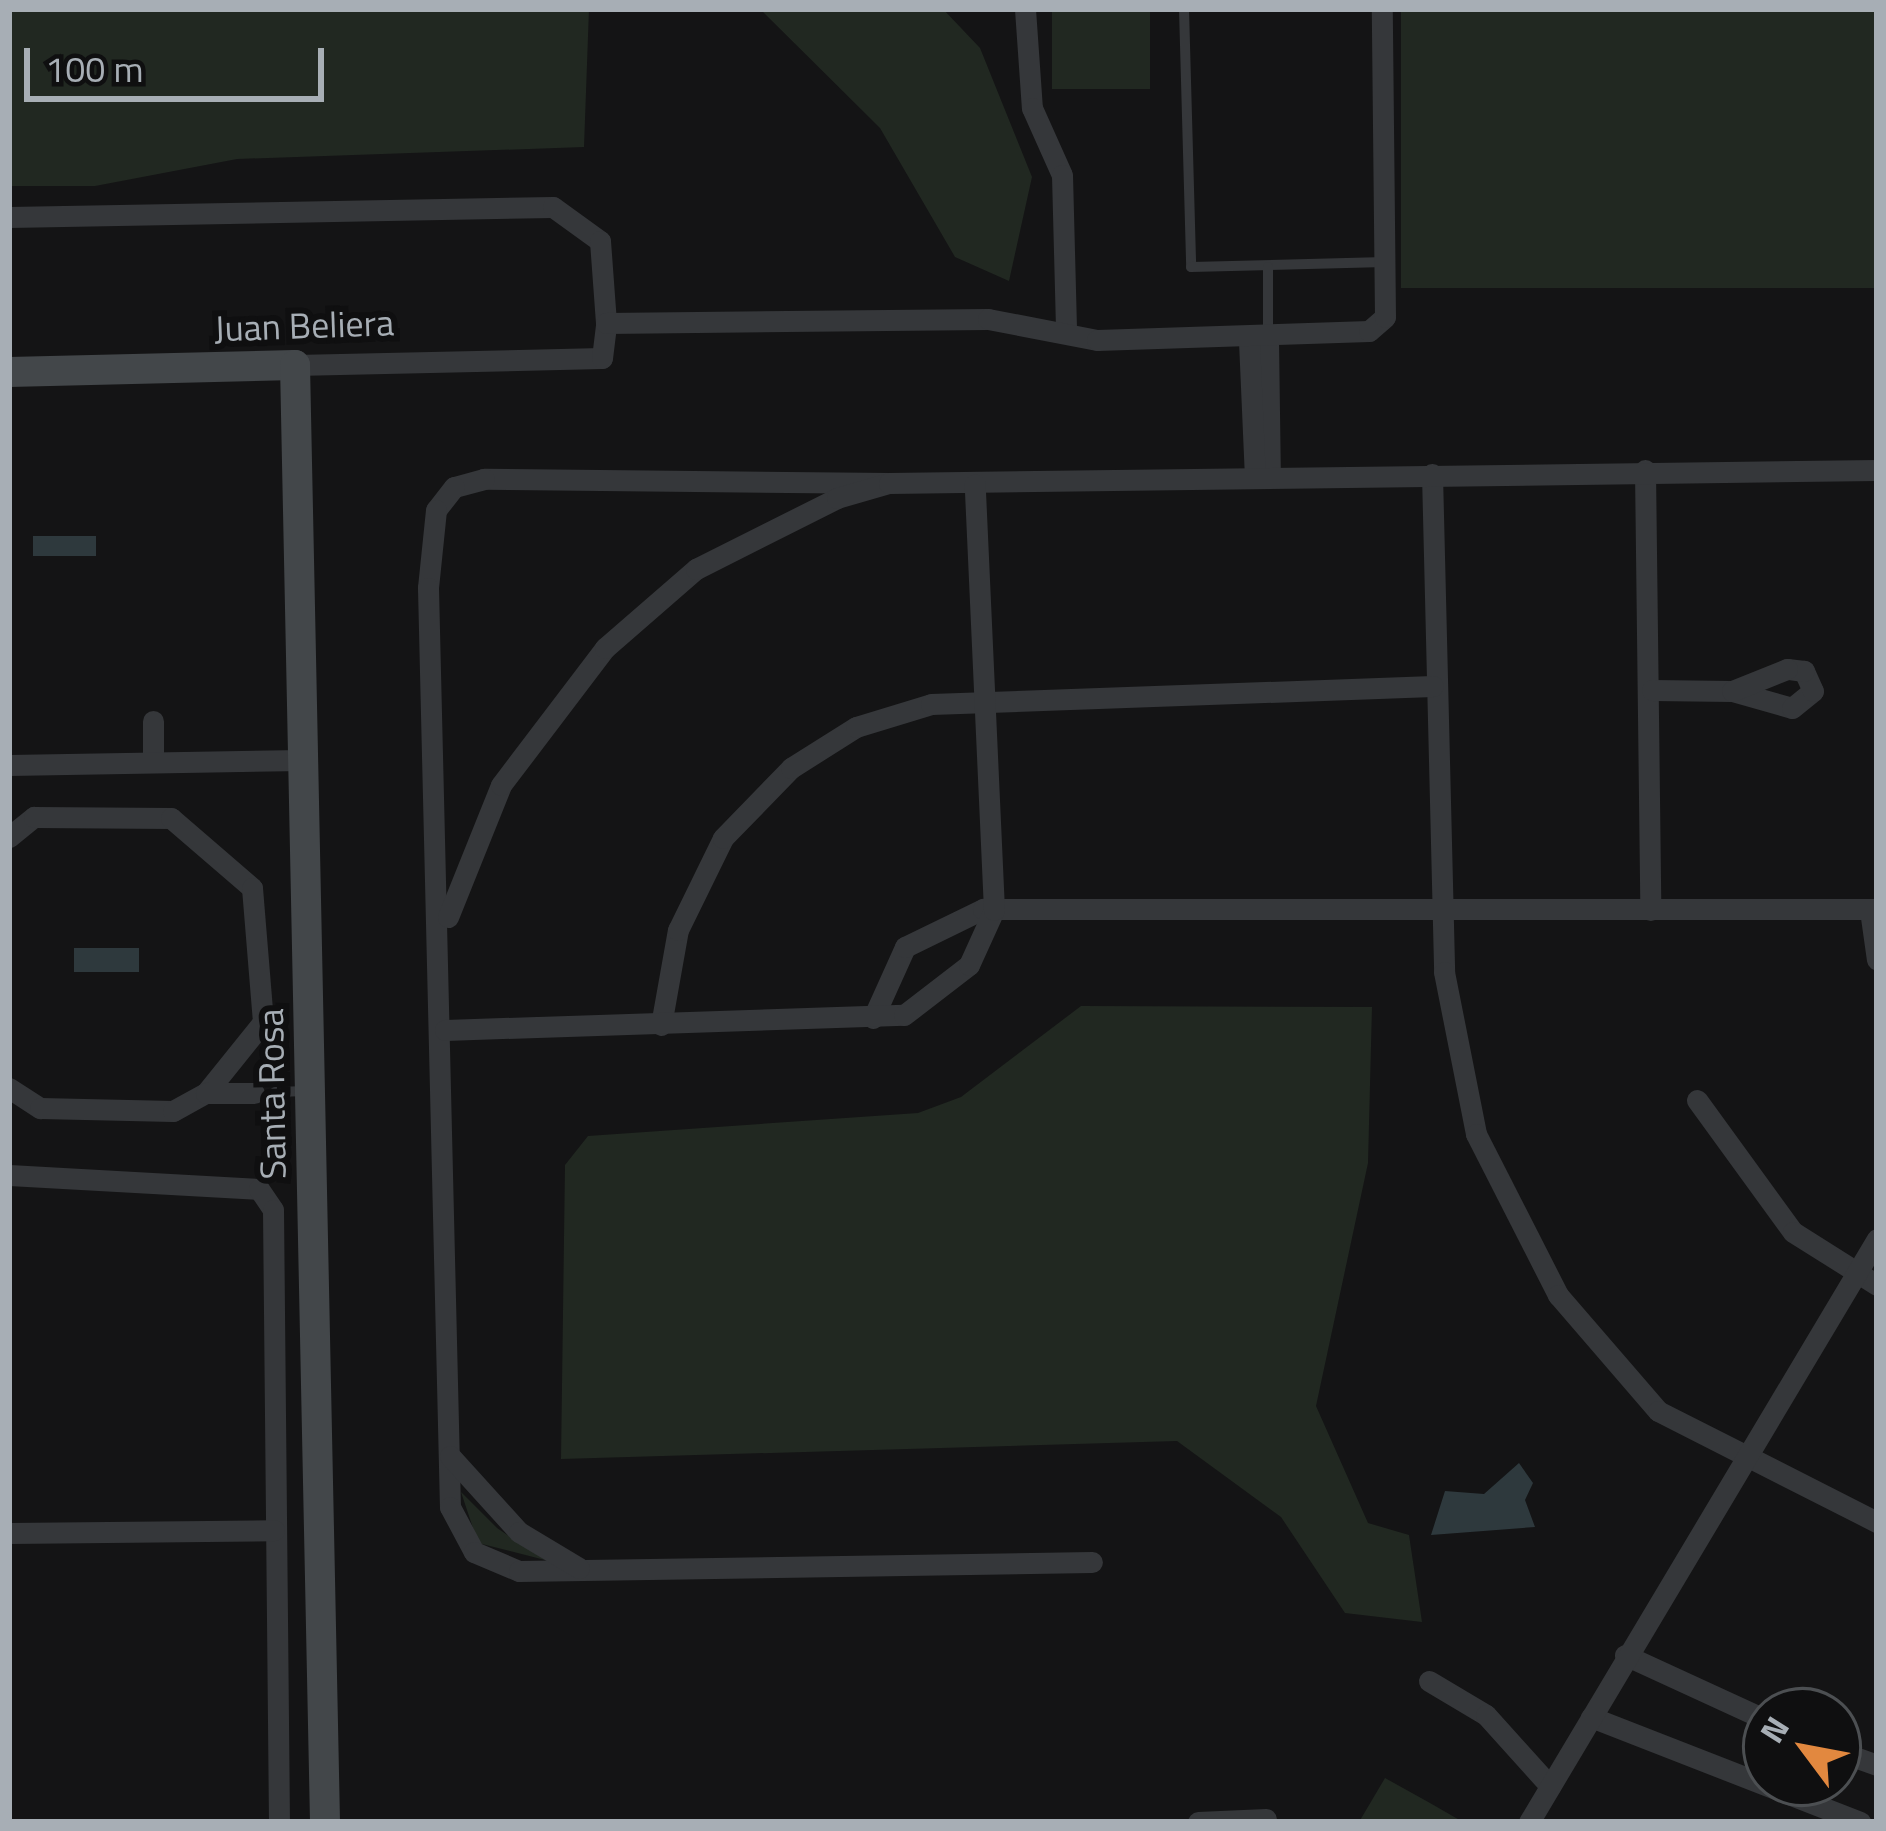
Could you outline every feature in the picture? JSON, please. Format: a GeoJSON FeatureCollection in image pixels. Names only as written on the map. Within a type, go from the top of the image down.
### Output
{"type":"FeatureCollection","features":[{"type":"Feature","properties":{"kind":"street"},"geometry":{"type":"LineString","coordinates":[[1025,9],[1032,108],[1062,175],[1066,333]]}},
{"type":"Feature","properties":{"kind":"street"},"geometry":{"type":"LineString","coordinates":[[9,218],[553,207],[600,241],[605,323],[988,319],[1066,333],[1259,341],[1380,327],[1382,9]]}},
{"type":"Feature","properties":{"kind":"street","name":"Juan Beliera"},"geometry":{"type":"LineString","coordinates":[[9,372],[602,358],[605,323]]}},
{"type":"Feature","properties":{"kind":"street"},"geometry":{"type":"LineString","coordinates":[[1259,341],[1262,476]]}},
{"type":"Feature","properties":{"kind":"street","name":"Santa Rosa"},"geometry":{"type":"LineString","coordinates":[[296,365],[310,1091],[308,1529],[325,1822]]}},
{"type":"Feature","properties":{"kind":"street"},"geometry":{"type":"LineString","coordinates":[[1645,470],[1652,690],[1650,910]]}},
{"type":"Feature","properties":{"kind":"street"},"geometry":{"type":"LineString","coordinates":[[1092,1562],[520,1571],[474,1552],[450,1507],[443,935],[428,588],[442,498],[484,479],[975,484],[1645,470],[1877,470]]}},
{"type":"Feature","properties":{"kind":"street"},"geometry":{"type":"LineString","coordinates":[[1432,474],[1441,917],[1465,1098],[1543,1268],[1658,1411],[1739,1460],[1877,1522]]}},
{"type":"Feature","properties":{"kind":"street"},"geometry":{"type":"LineString","coordinates":[[443,935],[501,785],[605,648],[741,541],[889,483]]}},
{"type":"Feature","properties":{"kind":"street"},"geometry":{"type":"LineString","coordinates":[[445,1030],[873,1018],[904,1015],[948,985],[982,948],[994,910],[980,701],[975,484]]}},
{"type":"Feature","properties":{"kind":"street"},"geometry":{"type":"LineString","coordinates":[[661,1025],[678,930],[751,803],[856,727],[980,701],[1433,686]]}},
{"type":"Feature","properties":{"kind":"street"},"geometry":{"type":"LineString","coordinates":[[1652,690],[1732,691]]}},
{"type":"Feature","properties":{"kind":"street"},"geometry":{"type":"LineString","coordinates":[[153,722],[153,761]]}},
{"type":"Feature","properties":{"kind":"street"},"geometry":{"type":"LineString","coordinates":[[9,765],[302,760]]}},
{"type":"Feature","properties":{"kind":"street"},"geometry":{"type":"LineString","coordinates":[[9,837],[34,817],[171,818],[252,888],[263,1022],[206,1093],[173,1111],[40,1108],[9,1088]]}},
{"type":"Feature","properties":{"kind":"street"},"geometry":{"type":"LineString","coordinates":[[873,1018],[905,947],[963,911],[1441,917],[1874,909],[1877,960]]}},
{"type":"Feature","properties":{"kind":"street"},"geometry":{"type":"LineString","coordinates":[[206,1093],[264,1093]]}},
{"type":"Feature","properties":{"kind":"street"},"geometry":{"type":"LineString","coordinates":[[1696,1100],[1774,1211],[1877,1285]]}},
{"type":"Feature","properties":{"kind":"street"},"geometry":{"type":"LineString","coordinates":[[9,1175],[140,1174],[268,1198],[279,1822]]}},
{"type":"Feature","properties":{"kind":"street"},"geometry":{"type":"LineString","coordinates":[[1529,1822],[1739,1460],[1877,1240]]}},
{"type":"Feature","properties":{"kind":"street"},"geometry":{"type":"LineString","coordinates":[[449,1456],[519,1532],[585,1571]]}},
{"type":"Feature","properties":{"kind":"street"},"geometry":{"type":"LineString","coordinates":[[9,1533],[274,1530]]}},
{"type":"Feature","properties":{"kind":"street"},"geometry":{"type":"LineString","coordinates":[[1625,1654],[1742,1709]]}},
{"type":"Feature","properties":{"kind":"street"},"geometry":{"type":"LineString","coordinates":[[1429,1681],[1486,1715],[1550,1786]]}},
{"type":"Feature","properties":{"kind":"street"},"geometry":{"type":"LineString","coordinates":[[1591,1717],[1860,1822]]}},
{"type":"Feature","properties":{"kind":"street"},"geometry":{"type":"LineString","coordinates":[[1198,1822],[1266,1820]]}},
{"type":"Feature","properties":{"kind":"lane"},"geometry":{"type":"LineString","coordinates":[[1184,9],[1191,267],[1384,262]]}},
{"type":"Feature","properties":{"kind":"lane"},"geometry":{"type":"LineString","coordinates":[[1259,341],[1268,267]]}},
{"type":"Feature","properties":{"kind":"lane"},"geometry":{"type":"LineString","coordinates":[[264,1093],[310,1091]]}},
{"type":"Feature","properties":{"kind":"shaded area"},"geometry":{"type":"Polygon","coordinates":[[[9,9],[589,9],[584,147],[237,159],[95,186],[9,186],[9,9]]]}},
{"type":"Feature","properties":{"kind":"shaded area"},"geometry":{"type":"Polygon","coordinates":[[[760,9],[943,9],[980,48],[1032,177],[1009,281],[955,257],[880,128],[760,9]]]}},
{"type":"Feature","properties":{"kind":"shaded area"},"geometry":{"type":"Polygon","coordinates":[[[1052,9],[1150,9],[1150,89],[1052,89],[1052,9]]]}},
{"type":"Feature","properties":{"kind":"shaded area"},"geometry":{"type":"Polygon","coordinates":[[[1401,9],[1877,9],[1877,288],[1401,288],[1401,9]]]}},
{"type":"Feature","properties":{"kind":"shaded area"},"geometry":{"type":"Polygon","coordinates":[[[33,536],[96,536],[96,556],[33,556],[33,536]]]}},
{"type":"Feature","properties":{"kind":"shaded area"},"geometry":{"type":"Polygon","coordinates":[[[74,948],[139,948],[139,972],[74,972],[74,948]]]}},
{"type":"Feature","properties":{"kind":"shaded area"},"geometry":{"type":"Polygon","coordinates":[[[1081,1006],[1372,1007],[1368,1163],[1316,1406],[1368,1523],[1409,1535],[1422,1622],[1345,1613],[1281,1517],[1177,1441],[561,1459],[565,1165],[588,1136],[918,1113],[961,1097],[1081,1006]]]}},
{"type":"Feature","properties":{"kind":"shaded area"},"geometry":{"type":"Polygon","coordinates":[[[1519,1463],[1533,1483],[1525,1500],[1535,1527],[1431,1535],[1445,1491],[1484,1494],[1519,1463]]]}},
{"type":"Feature","properties":{"kind":"shaded area"},"geometry":{"type":"Polygon","coordinates":[[[461,1492],[497,1528],[545,1560],[478,1543],[461,1492]]]}},
{"type":"Feature","properties":{"kind":"shaded area"},"geometry":{"type":"Polygon","coordinates":[[[1385,1778],[1430,1803],[1463,1822],[1359,1822],[1385,1778]]]}}]}
